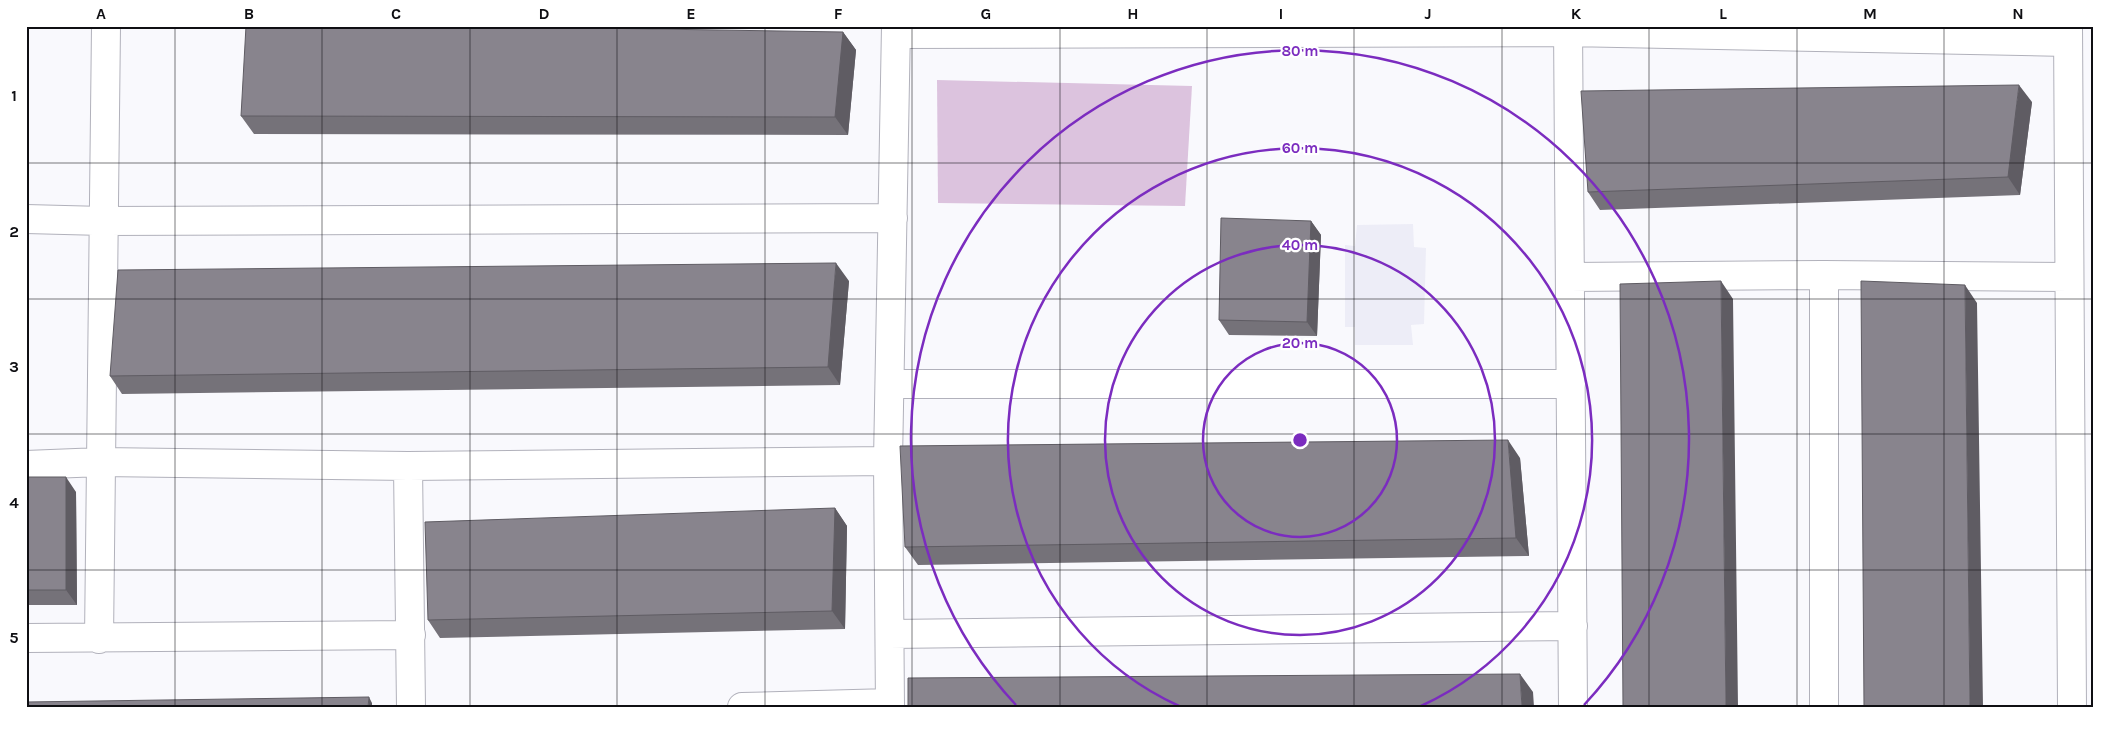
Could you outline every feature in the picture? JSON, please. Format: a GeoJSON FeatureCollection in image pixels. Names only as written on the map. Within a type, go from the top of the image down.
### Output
{"type":"FeatureCollection","features":[{"type":"Feature","properties":{"kind":"street"},"geometry":{"type":"LineString","coordinates":[[100,639],[106,26]]}},
{"type":"Feature","properties":{"kind":"street"},"geometry":{"type":"LineString","coordinates":[[1568,29],[1573,707]]}},
{"type":"Feature","properties":{"kind":"street"},"geometry":{"type":"LineString","coordinates":[[742,707],[890,705],[888,462],[896,30],[1568,29],[2067,34],[2072,707]]}},
{"type":"Feature","properties":{"kind":"street"},"geometry":{"type":"LineString","coordinates":[[26,219],[103,221],[893,218]]}},
{"type":"Feature","properties":{"kind":"street"},"geometry":{"type":"LineString","coordinates":[[1570,277],[1824,275],[2069,278]]}},
{"type":"Feature","properties":{"kind":"street"},"geometry":{"type":"LineString","coordinates":[[1824,275],[1824,707]]}},
{"type":"Feature","properties":{"kind":"street"},"geometry":{"type":"LineString","coordinates":[[890,384],[1571,384]]}},
{"type":"Feature","properties":{"kind":"street"},"geometry":{"type":"LineString","coordinates":[[26,465],[101,462],[408,466],[888,462]]}},
{"type":"Feature","properties":{"kind":"street"},"geometry":{"type":"LineString","coordinates":[[408,466],[411,707]]}},
{"type":"Feature","properties":{"kind":"street"},"geometry":{"type":"LineString","coordinates":[[890,634],[1573,626]]}},
{"type":"Feature","properties":{"kind":"street"},"geometry":{"type":"LineString","coordinates":[[26,638],[100,639],[411,635]]}},
{"type":"Feature","properties":{"kind":"shaded area"},"geometry":{"type":"Polygon","coordinates":[[[937,80],[1192,86],[1185,206],[938,203],[937,80]]]}},
{"type":"Feature","properties":{"kind":"shaded area"},"geometry":{"type":"Polygon","coordinates":[[[1413,224],[1414,247],[1426,248],[1424,324],[1411,325],[1413,345],[1355,345],[1355,327],[1345,327],[1345,245],[1355,246],[1357,225],[1413,224]]]}},
{"type":"Feature","properties":{"kind":"building"},"geometry":{"type":"Polygon","coordinates":[[[246,26],[464,26],[843,32],[835,117],[241,116],[246,26]]]}},
{"type":"Feature","properties":{"kind":"building"},"geometry":{"type":"Polygon","coordinates":[[[2019,85],[2008,177],[1588,192],[1581,91],[2019,85]]]}},
{"type":"Feature","properties":{"kind":"building"},"geometry":{"type":"Polygon","coordinates":[[[1221,218],[1311,221],[1307,322],[1219,320],[1221,218]]]}},
{"type":"Feature","properties":{"kind":"building"},"geometry":{"type":"Polygon","coordinates":[[[836,263],[828,367],[110,376],[118,270],[836,263]]]}},
{"type":"Feature","properties":{"kind":"building"},"geometry":{"type":"Polygon","coordinates":[[[1721,281],[1726,707],[1623,707],[1620,284],[1721,281]]]}},
{"type":"Feature","properties":{"kind":"building"},"geometry":{"type":"Polygon","coordinates":[[[1861,281],[1965,285],[1970,707],[1864,707],[1861,281]]]}},
{"type":"Feature","properties":{"kind":"building"},"geometry":{"type":"Polygon","coordinates":[[[1508,440],[1516,538],[905,547],[900,446],[1508,440]]]}},
{"type":"Feature","properties":{"kind":"building"},"geometry":{"type":"Polygon","coordinates":[[[26,477],[66,477],[66,590],[26,590],[26,477]]]}},
{"type":"Feature","properties":{"kind":"building"},"geometry":{"type":"Polygon","coordinates":[[[835,508],[832,611],[428,620],[425,522],[835,508]]]}},
{"type":"Feature","properties":{"kind":"building"},"geometry":{"type":"Polygon","coordinates":[[[1520,674],[1522,707],[908,707],[908,678],[1520,674]]]}},
{"type":"Feature","properties":{"kind":"building"},"geometry":{"type":"Polygon","coordinates":[[[369,697],[368,707],[26,707],[26,702],[369,697]]]}}]}
